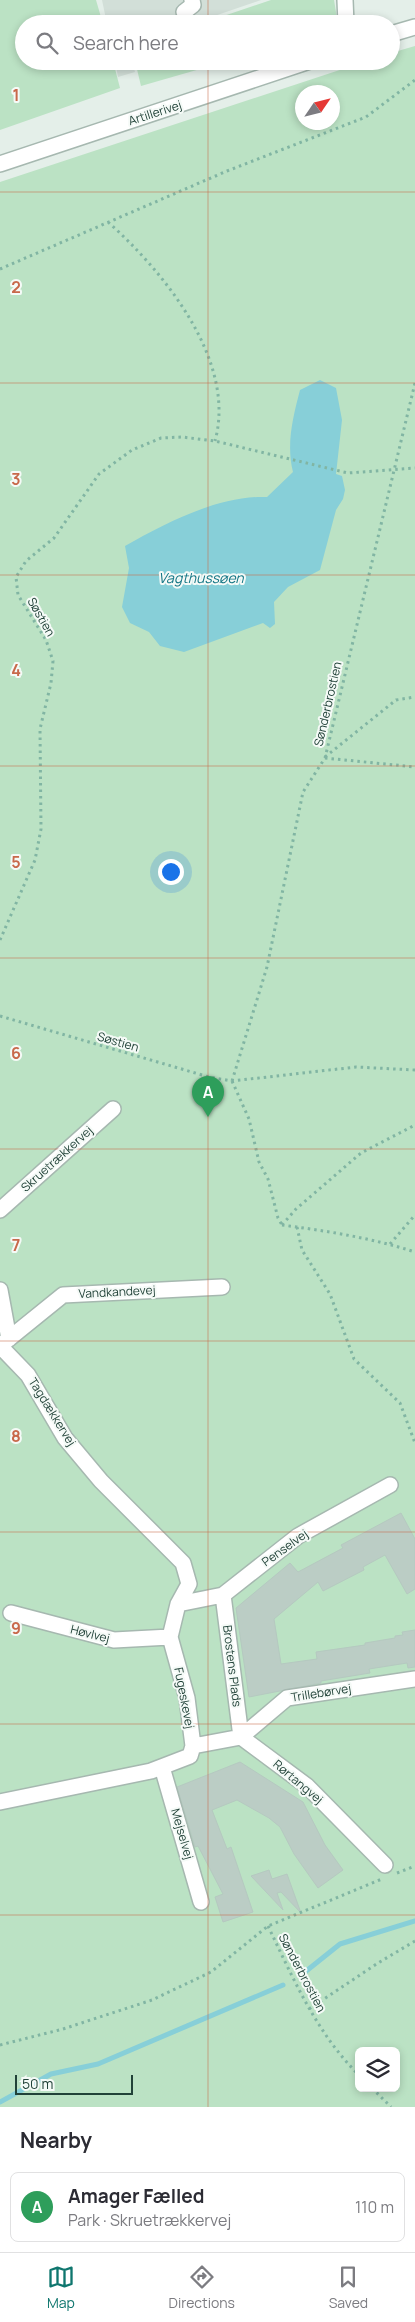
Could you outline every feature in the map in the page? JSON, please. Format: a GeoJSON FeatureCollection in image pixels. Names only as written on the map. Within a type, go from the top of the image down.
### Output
{"type":"FeatureCollection","features":[{"type":"Feature","properties":{"kind":"street"},"geometry":{"type":"LineString","coordinates":[[344,0],[345,15]]}},
{"type":"Feature","properties":{"kind":"street"},"geometry":{"type":"LineString","coordinates":[[400,31],[415,27]]}},
{"type":"Feature","properties":{"kind":"street","name":"Artillerivej"},"geometry":{"type":"LineString","coordinates":[[0,164],[283,70]]}},
{"type":"Feature","properties":{"kind":"street","name":"Skruetrækkervej"},"geometry":{"type":"LineString","coordinates":[[0,1210],[113,1109]]}},
{"type":"Feature","properties":{"kind":"street","name":"Vandkandevej"},"geometry":{"type":"LineString","coordinates":[[4,1343],[63,1295],[222,1287]]}},
{"type":"Feature","properties":{"kind":"street"},"geometry":{"type":"LineString","coordinates":[[0,1290],[4,1343]]}},
{"type":"Feature","properties":{"kind":"street","name":"Tagdækkervej"},"geometry":{"type":"LineString","coordinates":[[4,1343],[28,1374],[65,1438],[102,1481]]}},
{"type":"Feature","properties":{"kind":"street","name":"Fugeskevej"},"geometry":{"type":"LineString","coordinates":[[0,1802],[151,1771],[190,1756],[193,1746],[187,1698],[170,1637],[178,1604],[189,1584],[182,1563],[102,1481]]}},
{"type":"Feature","properties":{"kind":"street","name":"Penselvej"},"geometry":{"type":"LineString","coordinates":[[178,1604],[222,1595],[298,1536],[390,1485]]}},
{"type":"Feature","properties":{"kind":"street","name":"Brostens Plads"},"geometry":{"type":"LineString","coordinates":[[222,1595],[241,1737]]}},
{"type":"Feature","properties":{"kind":"street","name":"Høvlvej"},"geometry":{"type":"LineString","coordinates":[[11,1614],[114,1640],[170,1637]]}},
{"type":"Feature","properties":{"kind":"street","name":"Trillebørvej"},"geometry":{"type":"LineString","coordinates":[[241,1737],[287,1698],[415,1679]]}},
{"type":"Feature","properties":{"kind":"street"},"geometry":{"type":"LineString","coordinates":[[193,1746],[241,1737]]}},
{"type":"Feature","properties":{"kind":"street","name":"Rørtangvej"},"geometry":{"type":"LineString","coordinates":[[241,1737],[307,1786],[390,1872]]}},
{"type":"Feature","properties":{"kind":"street","name":"Mejselvej"},"geometry":{"type":"LineString","coordinates":[[162,1767],[201,1902]]}},
{"type":"Feature","properties":{"kind":"path"},"geometry":{"type":"LineString","coordinates":[[0,268],[226,171],[366,117],[415,80]]}},
{"type":"Feature","properties":{"kind":"path"},"geometry":{"type":"LineString","coordinates":[[108,222],[148,261],[177,298],[201,339],[213,372],[218,395],[220,416],[215,441]]}},
{"type":"Feature","properties":{"kind":"path","name":"Sønderbrostien"},"geometry":{"type":"LineString","coordinates":[[232,1081],[267,967],[303,792],[325,758],[392,471],[415,383]]}},
{"type":"Feature","properties":{"kind":"path","name":"Søstien"},"geometry":{"type":"LineString","coordinates":[[0,940],[35,860],[41,829],[40,729],[51,683],[53,661],[46,640],[18,595],[16,577],[26,561],[54,538],[99,474],[132,450],[161,438],[182,437],[215,441],[348,473],[415,468]]}},
{"type":"Feature","properties":{"kind":"path"},"geometry":{"type":"LineString","coordinates":[[325,758],[396,700],[415,697]]}},
{"type":"Feature","properties":{"kind":"path"},"geometry":{"type":"LineString","coordinates":[[325,758],[415,767]]}},
{"type":"Feature","properties":{"kind":"path","name":"Søstien"},"geometry":{"type":"LineString","coordinates":[[0,1016],[209,1077],[232,1081],[356,1067],[415,1070]]}},
{"type":"Feature","properties":{"kind":"path"},"geometry":{"type":"LineString","coordinates":[[232,1081],[249,1119],[259,1162],[268,1179],[278,1218],[282,1225]]}},
{"type":"Feature","properties":{"kind":"path"},"geometry":{"type":"LineString","coordinates":[[282,1225],[296,1208],[361,1153],[415,1125]]}},
{"type":"Feature","properties":{"kind":"path"},"geometry":{"type":"LineString","coordinates":[[390,1244],[415,1215]]}},
{"type":"Feature","properties":{"kind":"path"},"geometry":{"type":"LineString","coordinates":[[282,1225],[336,1232],[390,1244],[415,1252]]}},
{"type":"Feature","properties":{"kind":"path"},"geometry":{"type":"LineString","coordinates":[[297,1226],[302,1250],[330,1294],[354,1359],[400,1402],[415,1443]]}},
{"type":"Feature","properties":{"kind":"path"},"geometry":{"type":"LineString","coordinates":[[0,2045],[63,2029],[152,2000],[211,1972],[268,1926],[390,1872],[415,1866]]}},
{"type":"Feature","properties":{"kind":"path","name":"Sønderbrostien"},"geometry":{"type":"LineString","coordinates":[[268,1926],[310,2009],[355,2072]]}},
{"type":"Feature","properties":{"kind":"path"},"geometry":{"type":"LineString","coordinates":[[310,2009],[378,1962],[415,1941]]}},
{"type":"Feature","properties":{"kind":"path"},"geometry":{"type":"LineString","coordinates":[[376,2092],[391,2107]]}},
{"type":"Feature","properties":{"kind":"shaded area"},"geometry":{"type":"Polygon","coordinates":[[[102,0],[261,0],[217,15],[105,15],[102,0]]]}},
{"type":"Feature","properties":{"kind":"shaded area"},"geometry":{"type":"Polygon","coordinates":[[[117,70],[134,70],[135,72],[118,77],[117,70]]]}},
{"type":"Feature","properties":{"kind":"green space"},"geometry":{"type":"Polygon","coordinates":[[[0,0],[96,0],[100,15],[15,15],[15,70],[115,70],[120,88],[0,130],[0,0]]]}},
{"type":"Feature","properties":{"kind":"green space"},"geometry":{"type":"Polygon","coordinates":[[[271,0],[334,0],[336,15],[227,15],[271,0]]]}},
{"type":"Feature","properties":{"kind":"green space"},"geometry":{"type":"Polygon","coordinates":[[[415,46],[415,2107],[0,2107],[0,182],[340,70],[400,70],[400,50],[415,46]]]}},
{"type":"Feature","properties":{"kind":"green space"},"geometry":{"type":"Polygon","coordinates":[[[137,70],[197,70],[141,86],[137,70]]]}},
{"type":"Feature","properties":{"kind":"water","name":"Vagthussøen"},"geometry":{"type":"Polygon","coordinates":[[[320,380],[336,388],[342,420],[336,474],[342,476],[345,490],[343,499],[336,510],[320,570],[288,587],[274,602],[275,624],[270,628],[263,623],[184,652],[160,646],[149,632],[130,623],[122,607],[129,568],[125,546],[193,512],[230,501],[267,497],[293,472],[290,441],[300,390],[320,380]]]}},
{"type":"Feature","properties":{"kind":"building"},"geometry":{"type":"Polygon","coordinates":[[[401,1513],[415,1539],[415,1589],[407,1594],[385,1555],[363,1567],[364,1570],[323,1591],[318,1582],[274,1619],[281,1664],[317,1659],[316,1652],[365,1645],[365,1643],[395,1638],[395,1636],[403,1635],[402,1632],[415,1630],[415,1667],[408,1668],[407,1663],[369,1669],[370,1673],[321,1681],[321,1683],[249,1697],[236,1608],[290,1563],[298,1572],[343,1548],[341,1545],[401,1513]]]}},
{"type":"Feature","properties":{"kind":"building"},"geometry":{"type":"Polygon","coordinates":[[[240,1762],[303,1802],[325,1845],[343,1870],[318,1888],[294,1854],[280,1827],[269,1818],[237,1800],[212,1810],[227,1849],[231,1847],[253,1912],[223,1922],[215,1897],[223,1894],[198,1846],[195,1847],[177,1787],[240,1762]]]}},
{"type":"Feature","properties":{"kind":"building"},"geometry":{"type":"Polygon","coordinates":[[[269,1870],[272,1879],[287,1874],[301,1913],[281,1892],[277,1893],[283,1910],[251,1876],[269,1870]]]}},
{"type":"Feature","properties":{"kind":"waterway"},"geometry":{"type":"LineString","coordinates":[[305,1972],[340,1944],[415,1921]]}},
{"type":"Feature","properties":{"kind":"waterway"},"geometry":{"type":"LineString","coordinates":[[0,2102],[51,2074],[98,2064],[283,1985]]}},
{"type":"Feature","properties":{"kind":"place","name":"Amager Fælled"},"geometry":{"type":"Point","coordinates":[208,1117]}}]}
